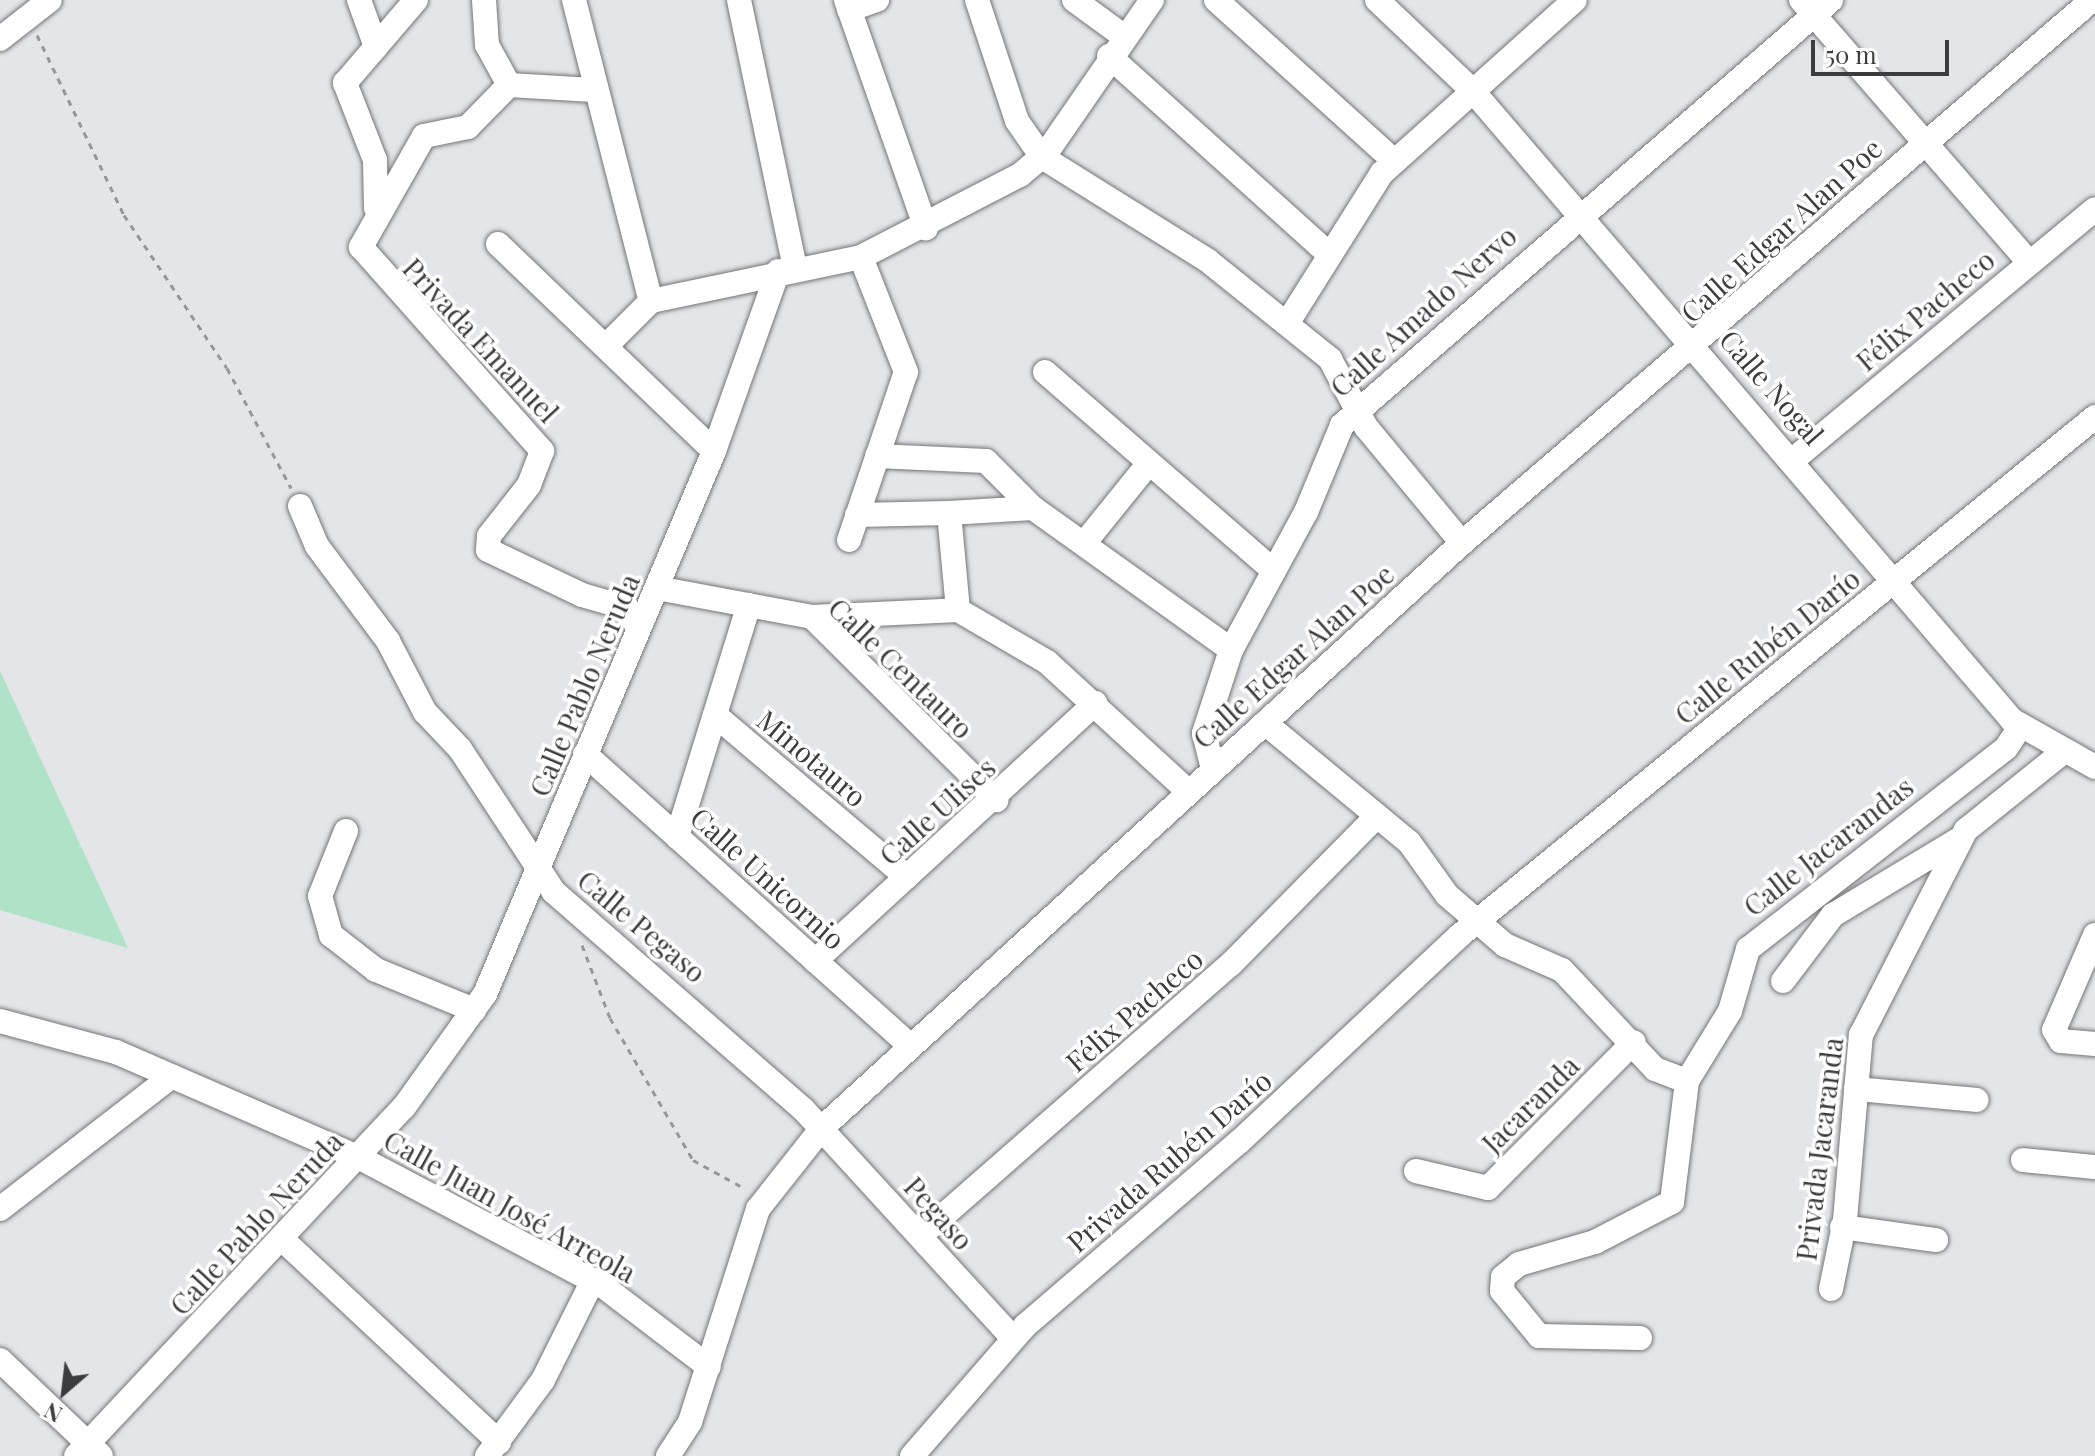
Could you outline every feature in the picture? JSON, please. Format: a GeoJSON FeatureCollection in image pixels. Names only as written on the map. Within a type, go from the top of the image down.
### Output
{"type":"FeatureCollection","features":[{"type":"Feature","properties":{"kind":"street"},"geometry":{"type":"LineString","coordinates":[[0,39],[27,14],[50,0]]}},
{"type":"Feature","properties":{"kind":"street"},"geometry":{"type":"LineString","coordinates":[[359,0],[376,47]]}},
{"type":"Feature","properties":{"kind":"street"},"geometry":{"type":"LineString","coordinates":[[376,211],[375,160],[345,94],[350,74],[416,0]]}},
{"type":"Feature","properties":{"kind":"street"},"geometry":{"type":"LineString","coordinates":[[484,0],[487,45],[509,85],[593,90]]}},
{"type":"Feature","properties":{"kind":"street"},"geometry":{"type":"LineString","coordinates":[[574,0],[593,90],[651,301]]}},
{"type":"Feature","properties":{"kind":"street"},"geometry":{"type":"LineString","coordinates":[[739,0],[786,270]]}},
{"type":"Feature","properties":{"kind":"street"},"geometry":{"type":"LineString","coordinates":[[877,0],[847,5],[926,228]]}},
{"type":"Feature","properties":{"kind":"street"},"geometry":{"type":"LineString","coordinates":[[977,0],[1017,121],[1042,157],[1207,260],[1288,322],[1337,366],[1357,411],[1462,543]]}},
{"type":"Feature","properties":{"kind":"street"},"geometry":{"type":"LineString","coordinates":[[1074,0],[1122,35]]}},
{"type":"Feature","properties":{"kind":"street"},"geometry":{"type":"LineString","coordinates":[[606,346],[651,301],[786,270],[861,257],[926,228],[1042,157],[1122,35],[1152,0]]}},
{"type":"Feature","properties":{"kind":"street"},"geometry":{"type":"LineString","coordinates":[[1216,0],[1394,161]]}},
{"type":"Feature","properties":{"kind":"street","name":"Calle Nogal"},"geometry":{"type":"LineString","coordinates":[[1377,0],[1472,90],[1794,459],[2020,727],[2095,767]]}},
{"type":"Feature","properties":{"kind":"street"},"geometry":{"type":"LineString","coordinates":[[1288,322],[1394,161],[1575,0]]}},
{"type":"Feature","properties":{"kind":"street","name":"Calle Edgar Alan Poe"},"geometry":{"type":"LineString","coordinates":[[676,1453],[709,1367],[764,1197],[822,1128],[1462,543],[1696,346],[1926,141],[2092,0]]}},
{"type":"Feature","properties":{"kind":"street"},"geometry":{"type":"LineString","coordinates":[[1816,5],[2029,262]]}},
{"type":"Feature","properties":{"kind":"street","name":"Calle Amado Nervo"},"geometry":{"type":"LineString","coordinates":[[1213,769],[1204,733],[1231,650],[1274,571],[1338,430],[1816,5]]}},
{"type":"Feature","properties":{"kind":"street"},"geometry":{"type":"LineString","coordinates":[[1109,56],[1330,255]]}},
{"type":"Feature","properties":{"kind":"street","name":"Privada Emanuel"},"geometry":{"type":"LineString","coordinates":[[509,85],[468,127],[418,143],[362,234],[365,259],[542,451],[529,485],[489,536],[488,550],[582,595],[627,608],[638,628]]}},
{"type":"Feature","properties":{"kind":"street","name":"Félix Pacheco"},"geometry":{"type":"LineString","coordinates":[[1794,459],[2095,209]]}},
{"type":"Feature","properties":{"kind":"street"},"geometry":{"type":"LineString","coordinates":[[498,244],[714,451]]}},
{"type":"Feature","properties":{"kind":"street"},"geometry":{"type":"LineString","coordinates":[[849,540],[906,358],[861,257]]}},
{"type":"Feature","properties":{"kind":"street","name":"Calle Pablo Neruda"},"geometry":{"type":"LineString","coordinates":[[89,1452],[415,1094],[474,1010],[540,872],[585,754],[714,451],[786,270]]}},
{"type":"Feature","properties":{"kind":"street"},"geometry":{"type":"LineString","coordinates":[[1045,372],[1274,571]]}},
{"type":"Feature","properties":{"kind":"street","name":"Calle Rubén Darío"},"geometry":{"type":"LineString","coordinates":[[1477,921],[2095,417]]}},
{"type":"Feature","properties":{"kind":"street"},"geometry":{"type":"LineString","coordinates":[[877,456],[986,461],[1033,508],[1086,541],[1231,650]]}},
{"type":"Feature","properties":{"kind":"street"},"geometry":{"type":"LineString","coordinates":[[1086,541],[1149,463]]}},
{"type":"Feature","properties":{"kind":"street","name":"Calle Pegaso"},"geometry":{"type":"LineString","coordinates":[[300,506],[317,546],[388,641],[425,712],[460,749],[540,872],[583,921],[741,1049],[822,1128]]}},
{"type":"Feature","properties":{"kind":"street"},"geometry":{"type":"LineString","coordinates":[[857,515],[1033,508]]}},
{"type":"Feature","properties":{"kind":"street"},"geometry":{"type":"LineString","coordinates":[[949,513],[958,610]]}},
{"type":"Feature","properties":{"kind":"street","name":"Calle Centauro"},"geometry":{"type":"LineString","coordinates":[[657,588],[812,617],[996,800]]}},
{"type":"Feature","properties":{"kind":"street"},"geometry":{"type":"LineString","coordinates":[[677,837],[749,605]]}},
{"type":"Feature","properties":{"kind":"street"},"geometry":{"type":"LineString","coordinates":[[812,617],[958,610],[1047,662],[1096,703],[1188,791]]}},
{"type":"Feature","properties":{"kind":"street","name":"Calle Ulises"},"geometry":{"type":"LineString","coordinates":[[815,961],[996,800],[1096,703]]}},
{"type":"Feature","properties":{"kind":"street","name":"Minotauro"},"geometry":{"type":"LineString","coordinates":[[715,715],[907,877]]}},
{"type":"Feature","properties":{"kind":"street"},"geometry":{"type":"LineString","coordinates":[[1265,723],[1377,816],[1477,921],[1509,948],[1562,970],[1634,1042],[1662,1075],[1687,1081],[1675,1198],[1595,1242],[1519,1264],[1501,1284],[1539,1336],[1640,1338]]}},
{"type":"Feature","properties":{"kind":"street","name":"Calle Jacarandas"},"geometry":{"type":"LineString","coordinates":[[1687,1081],[1730,1011],[1744,955],[1759,935],[2006,748],[2020,727]]}},
{"type":"Feature","properties":{"kind":"street","name":"Privada Jacaranda"},"geometry":{"type":"LineString","coordinates":[[1831,1289],[1842,1227],[1861,1035],[1961,838],[2063,752]]}},
{"type":"Feature","properties":{"kind":"street","name":"Calle Unicornio"},"geometry":{"type":"LineString","coordinates":[[585,754],[911,1047]]}},
{"type":"Feature","properties":{"kind":"street","name":"Félix Pacheco"},"geometry":{"type":"LineString","coordinates":[[920,1236],[1231,964],[1377,816]]}},
{"type":"Feature","properties":{"kind":"street"},"geometry":{"type":"LineString","coordinates":[[346,831],[320,896],[331,935],[376,970],[474,1010]]}},
{"type":"Feature","properties":{"kind":"street"},"geometry":{"type":"LineString","coordinates":[[1783,981],[1833,915],[1961,838]]}},
{"type":"Feature","properties":{"kind":"street","name":"Privada Rubén Darío"},"geometry":{"type":"LineString","coordinates":[[912,1456],[1013,1338],[1239,1142],[1477,921]]}},
{"type":"Feature","properties":{"kind":"street"},"geometry":{"type":"LineString","coordinates":[[2095,935],[2056,1037],[2095,1044]]}},
{"type":"Feature","properties":{"kind":"street","name":"Calle Juan José Arreola"},"geometry":{"type":"LineString","coordinates":[[0,1021],[172,1076],[358,1157],[593,1280],[709,1367]]}},
{"type":"Feature","properties":{"kind":"street","name":"Jacaranda"},"geometry":{"type":"LineString","coordinates":[[1416,1171],[1488,1188],[1634,1042]]}},
{"type":"Feature","properties":{"kind":"street"},"geometry":{"type":"LineString","coordinates":[[0,1209],[172,1076]]}},
{"type":"Feature","properties":{"kind":"street"},"geometry":{"type":"LineString","coordinates":[[1856,1089],[1976,1100]]}},
{"type":"Feature","properties":{"kind":"street","name":"Pegaso"},"geometry":{"type":"LineString","coordinates":[[822,1128],[1013,1338]]}},
{"type":"Feature","properties":{"kind":"street"},"geometry":{"type":"LineString","coordinates":[[2023,1160],[2095,1167]]}},
{"type":"Feature","properties":{"kind":"street"},"geometry":{"type":"LineString","coordinates":[[1842,1227],[1936,1240]]}},
{"type":"Feature","properties":{"kind":"street"},"geometry":{"type":"LineString","coordinates":[[283,1240],[493,1449],[543,1380],[593,1280]]}},
{"type":"Feature","properties":{"kind":"street"},"geometry":{"type":"LineString","coordinates":[[0,1360],[89,1452]]}},
{"type":"Feature","properties":{"kind":"path"},"geometry":{"type":"LineString","coordinates":[[27,14],[124,215],[227,368],[300,506]]}},
{"type":"Feature","properties":{"kind":"path"},"geometry":{"type":"LineString","coordinates":[[583,921],[589,971],[655,1102],[697,1166],[764,1197]]}},
{"type":"Feature","properties":{"kind":"green space"},"geometry":{"type":"Polygon","coordinates":[[[0,671],[128,948],[0,910],[0,671]]]}}]}
